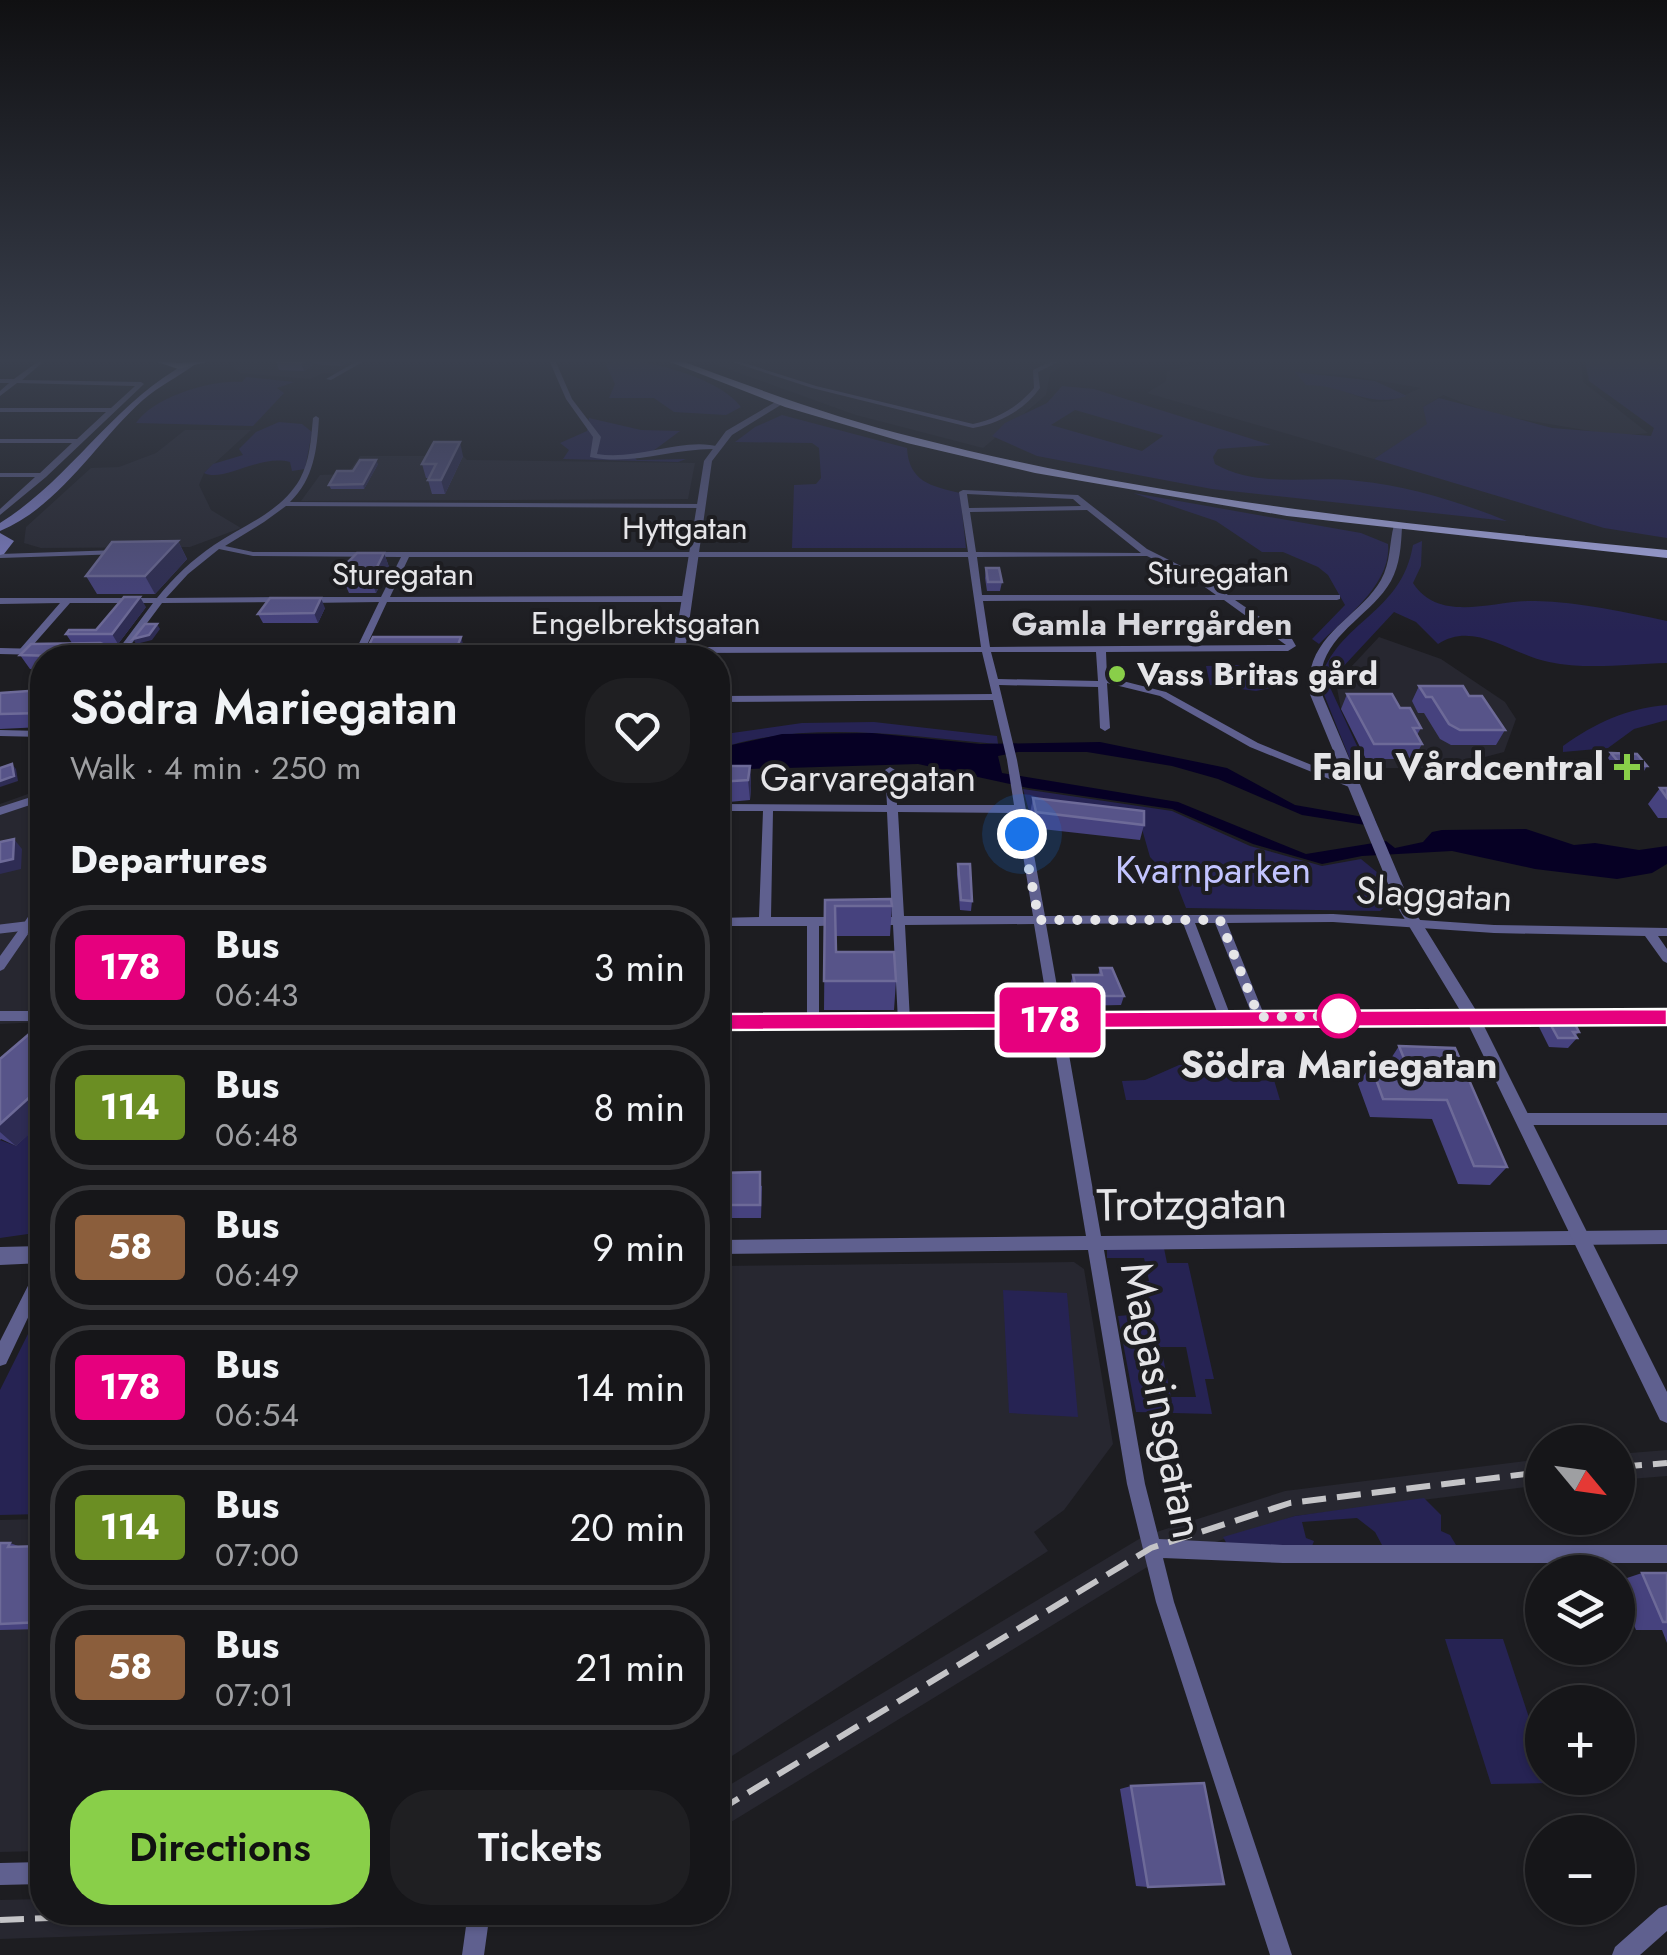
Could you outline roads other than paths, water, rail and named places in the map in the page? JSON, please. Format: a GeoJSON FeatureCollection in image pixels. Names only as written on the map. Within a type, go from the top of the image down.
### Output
{"type":"FeatureCollection","features":[{"type":"Feature","properties":{"kind":"highway"},"geometry":{"type":"LineString","coordinates":[[971,451],[1045,470],[1397,527],[1667,554]]}},
{"type":"Feature","properties":{"kind":"main road"},"geometry":{"type":"LineString","coordinates":[[2,542],[90,451]]}},
{"type":"Feature","properties":{"kind":"street"},"geometry":{"type":"LineString","coordinates":[[0,514],[68,451]]}},
{"type":"Feature","properties":{"kind":"street"},"geometry":{"type":"LineString","coordinates":[[126,645],[193,565],[286,504],[313,463],[314,451]]}},
{"type":"Feature","properties":{"kind":"street"},"geometry":{"type":"LineString","coordinates":[[594,451],[593,455],[643,456],[663,451]]}},
{"type":"Feature","properties":{"kind":"street"},"geometry":{"type":"LineString","coordinates":[[680,645],[706,472],[714,451]]}},
{"type":"Feature","properties":{"kind":"street"},"geometry":{"type":"LineString","coordinates":[[0,475],[43,475]]}},
{"type":"Feature","properties":{"kind":"street"},"geometry":{"type":"LineString","coordinates":[[730,699],[998,697],[986,649],[963,492],[1064,494],[1090,508],[1152,556],[1228,598]]}},
{"type":"Feature","properties":{"kind":"street"},"geometry":{"type":"LineString","coordinates":[[286,504],[701,506]]}},
{"type":"Feature","properties":{"kind":"street"},"geometry":{"type":"LineString","coordinates":[[966,510],[1090,508]]}},
{"type":"Feature","properties":{"kind":"street"},"geometry":{"type":"LineString","coordinates":[[1397,527],[1398,557],[1390,578],[1326,647],[1315,667],[1315,692],[1369,826],[1414,922],[1466,1008],[1667,1413]]}},
{"type":"Feature","properties":{"kind":"street"},"geometry":{"type":"LineString","coordinates":[[2,542],[26,552],[135,552]]}},
{"type":"Feature","properties":{"kind":"street","name":"Hyttgatan"},"geometry":{"type":"LineString","coordinates":[[195,552],[1116,552],[1152,556]]}},
{"type":"Feature","properties":{"kind":"street"},"geometry":{"type":"LineString","coordinates":[[362,645],[407,554]]}},
{"type":"Feature","properties":{"kind":"street","name":"Sturegatan"},"geometry":{"type":"LineString","coordinates":[[980,598],[1338,597]]}},
{"type":"Feature","properties":{"kind":"street","name":"Engelbrektsgatan"},"geometry":{"type":"LineString","coordinates":[[730,650],[1285,649],[1291,645],[1228,598]]}},
{"type":"Feature","properties":{"kind":"street","name":"Sturegatan"},"geometry":{"type":"LineString","coordinates":[[0,601],[687,599]]}},
{"type":"Feature","properties":{"kind":"street"},"geometry":{"type":"LineString","coordinates":[[23,651],[67,601]]}},
{"type":"Feature","properties":{"kind":"street"},"geometry":{"type":"LineString","coordinates":[[1101,650],[1105,728]]}},
{"type":"Feature","properties":{"kind":"street"},"geometry":{"type":"LineString","coordinates":[[0,651],[30,652]]}},
{"type":"Feature","properties":{"kind":"street"},"geometry":{"type":"LineString","coordinates":[[994,682],[1104,682],[1163,694],[1244,740],[1354,786]]}},
{"type":"Feature","properties":{"kind":"street","name":"Magasinsgatan"},"geometry":{"type":"LineString","coordinates":[[998,697],[1092,1242],[1151,1548],[1281,1955]]}},
{"type":"Feature","properties":{"kind":"street"},"geometry":{"type":"LineString","coordinates":[[0,734],[30,734]]}},
{"type":"Feature","properties":{"kind":"street"},"geometry":{"type":"LineString","coordinates":[[890,770],[904,1022]]}},
{"type":"Feature","properties":{"kind":"street"},"geometry":{"type":"LineString","coordinates":[[0,811],[30,799]]}},
{"type":"Feature","properties":{"kind":"street","name":"Garvaregatan"},"geometry":{"type":"LineString","coordinates":[[730,807],[1018,809]]}},
{"type":"Feature","properties":{"kind":"street"},"geometry":{"type":"LineString","coordinates":[[765,922],[768,808]]}},
{"type":"Feature","properties":{"kind":"street"},"geometry":{"type":"LineString","coordinates":[[1191,920],[1225,1017]]}},
{"type":"Feature","properties":{"kind":"street"},"geometry":{"type":"LineString","coordinates":[[1220,920],[1259,1017]]}},
{"type":"Feature","properties":{"kind":"street"},"geometry":{"type":"LineString","coordinates":[[813,921],[813,1022]]}},
{"type":"Feature","properties":{"kind":"street"},"geometry":{"type":"LineString","coordinates":[[813,921],[813,1022]]}},
{"type":"Feature","properties":{"kind":"street"},"geometry":{"type":"LineString","coordinates":[[730,922],[847,921]]}},
{"type":"Feature","properties":{"kind":"street","name":"Slaggatan"},"geometry":{"type":"LineString","coordinates":[[864,921],[1414,922],[1667,932]]}},
{"type":"Feature","properties":{"kind":"street"},"geometry":{"type":"LineString","coordinates":[[0,966],[30,922]]}},
{"type":"Feature","properties":{"kind":"street"},"geometry":{"type":"LineString","coordinates":[[25,929],[30,928]]}},
{"type":"Feature","properties":{"kind":"street"},"geometry":{"type":"LineString","coordinates":[[1649,932],[1667,958]]}},
{"type":"Feature","properties":{"kind":"street"},"geometry":{"type":"LineString","coordinates":[[730,1022],[1259,1017],[1466,1008],[1667,1017]]}},
{"type":"Feature","properties":{"kind":"street"},"geometry":{"type":"LineString","coordinates":[[0,1016],[30,1016]]}},
{"type":"Feature","properties":{"kind":"street"},"geometry":{"type":"LineString","coordinates":[[1523,1120],[1667,1119]]}},
{"type":"Feature","properties":{"kind":"street","name":"Trotzgatan"},"geometry":{"type":"LineString","coordinates":[[730,1248],[1667,1236]]}},
{"type":"Feature","properties":{"kind":"street"},"geometry":{"type":"LineString","coordinates":[[0,1256],[30,1256]]}},
{"type":"Feature","properties":{"kind":"street"},"geometry":{"type":"LineString","coordinates":[[0,1358],[30,1298]]}},
{"type":"Feature","properties":{"kind":"street"},"geometry":{"type":"LineString","coordinates":[[1151,1548],[1283,1554],[1667,1554]]}},
{"type":"Feature","properties":{"kind":"street"},"geometry":{"type":"LineString","coordinates":[[0,1874],[30,1873]]}},
{"type":"Feature","properties":{"kind":"street"},"geometry":{"type":"LineString","coordinates":[[1623,1955],[1667,1916]]}},
{"type":"Feature","properties":{"kind":"street"},"geometry":{"type":"LineString","coordinates":[[473,1955],[477,1925]]}},
{"type":"Feature","properties":{"kind":"railway"},"geometry":{"type":"LineString","coordinates":[[1635,1466],[1667,1463]]}},
{"type":"Feature","properties":{"kind":"railway"},"geometry":{"type":"LineString","coordinates":[[730,1804],[1151,1548],[1290,1503],[1525,1474]]}},
{"type":"Feature","properties":{"kind":"railway"},"geometry":{"type":"LineString","coordinates":[[0,1920],[30,1919]]}},
{"type":"Feature","properties":{"kind":"place","name":"Vass Britas gård"},"geometry":{"type":"Point","coordinates":[1117,674]}},
{"type":"Feature","properties":{"kind":"place","name":"Falu Vårdcentral"},"geometry":{"type":"Point","coordinates":[1627,767]}},
{"type":"Feature","properties":{"kind":"place","name":"Södra Mariegatan"},"geometry":{"type":"Point","coordinates":[1339,1016]}},
{"type":"Feature","properties":{"kind":"district","name":"Gamla Herrgården"},"geometry":{"type":"Point","coordinates":[1152,624]}},
{"type":"Feature","properties":{"kind":"park label","name":"Kvarnparken"},"geometry":{"type":"Point","coordinates":[1213,870]}}]}
